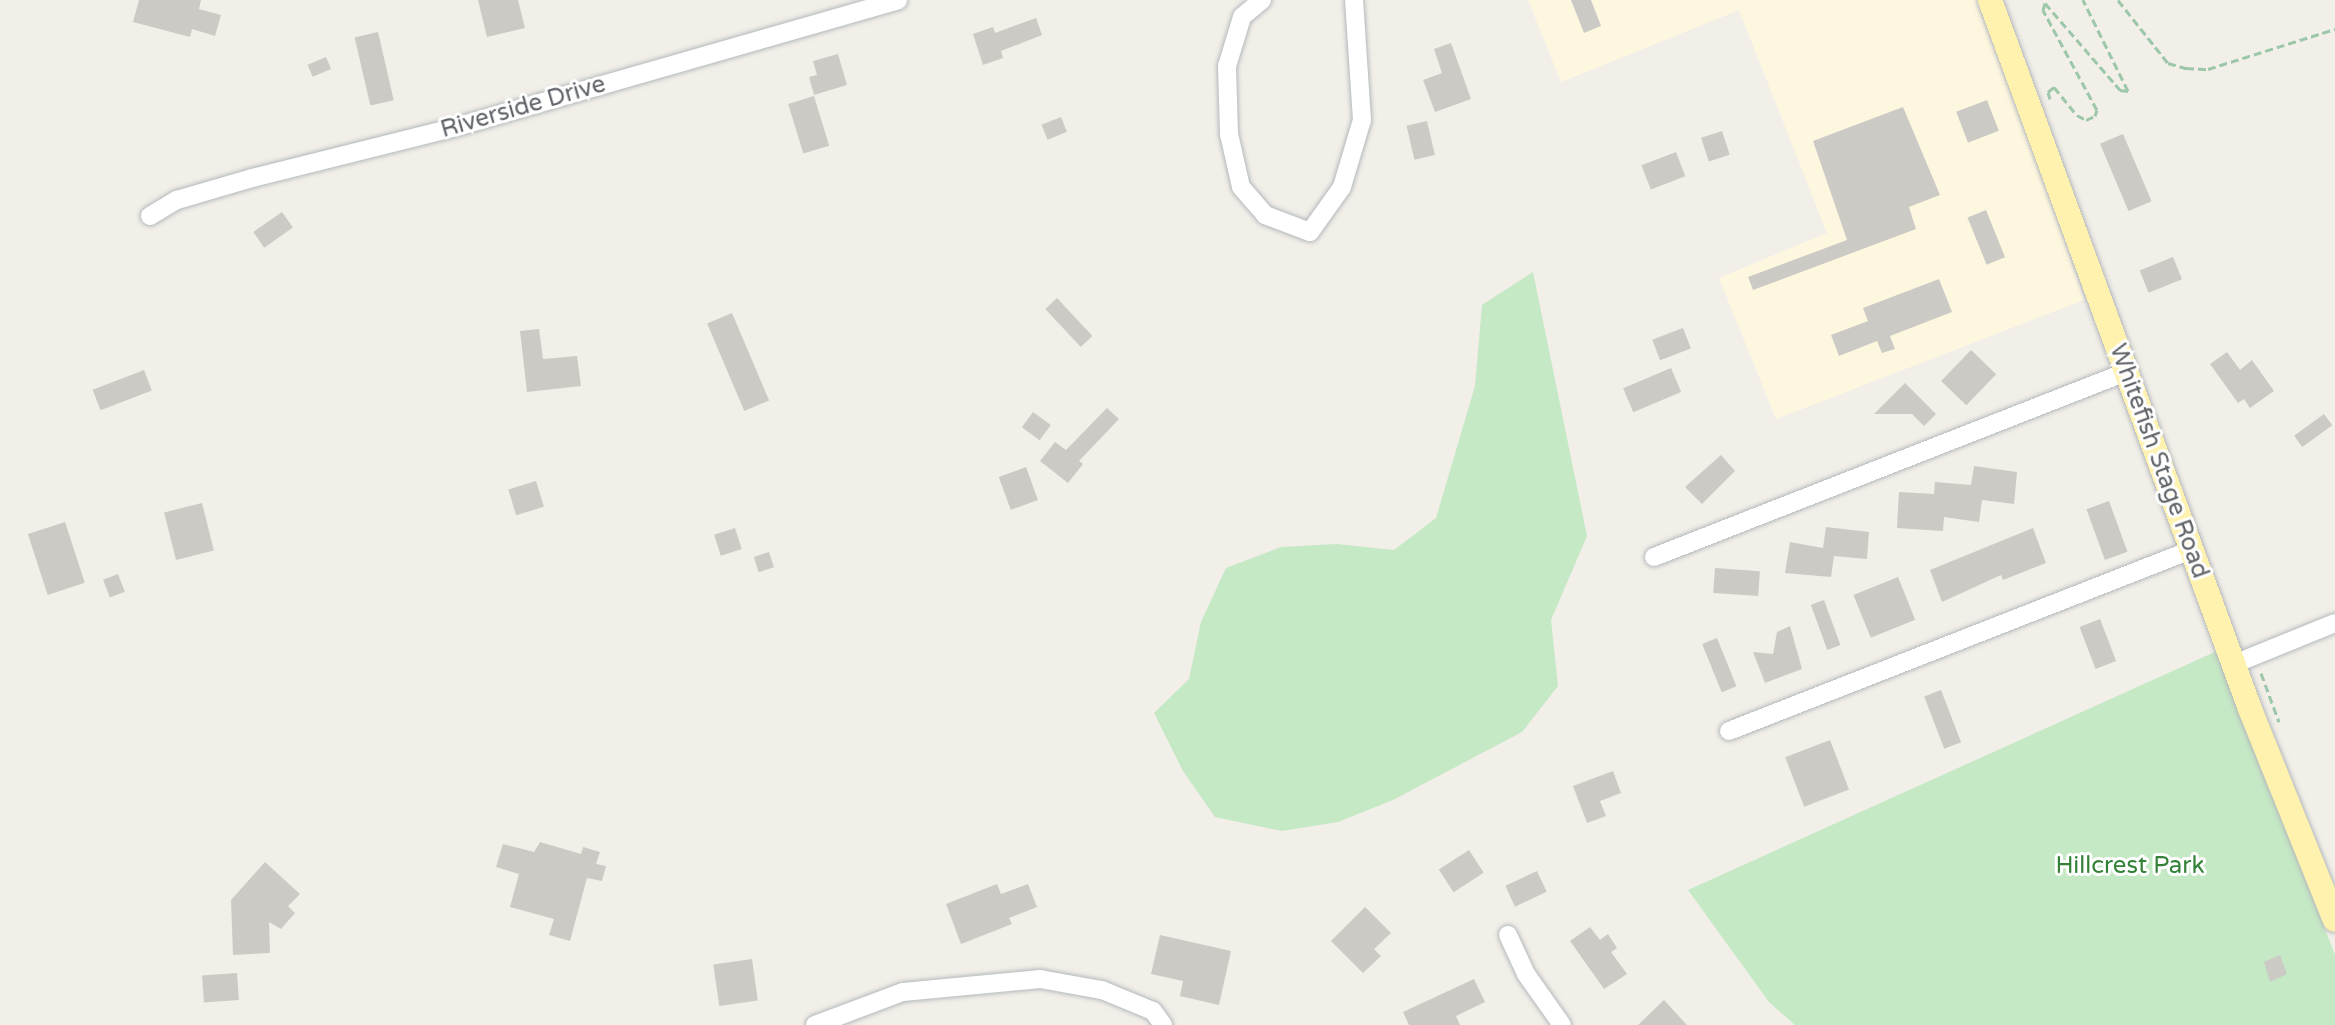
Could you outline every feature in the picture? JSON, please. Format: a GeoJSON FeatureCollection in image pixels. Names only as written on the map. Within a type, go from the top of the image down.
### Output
{"type":"FeatureCollection","features":[{"type":"Feature","properties":{"kind":"main road","name":"Whitefish Stage Road"},"geometry":{"type":"LineString","coordinates":[[1990,0],[2234,664],[2335,920]]}},
{"type":"Feature","properties":{"kind":"street","name":"Riverside Drive"},"geometry":{"type":"LineString","coordinates":[[150,216],[177,200],[252,178],[456,127],[898,0]]}},
{"type":"Feature","properties":{"kind":"street"},"geometry":{"type":"LineString","coordinates":[[1262,0],[1242,17],[1227,66],[1229,134],[1241,187],[1265,215],[1310,232],[1342,187],[1362,120],[1354,0]]}},
{"type":"Feature","properties":{"kind":"street"},"geometry":{"type":"LineString","coordinates":[[1654,557],[2126,372]]}},
{"type":"Feature","properties":{"kind":"street"},"geometry":{"type":"LineString","coordinates":[[1729,731],[2193,549]]}},
{"type":"Feature","properties":{"kind":"street"},"geometry":{"type":"LineString","coordinates":[[2234,664],[2335,623]]}},
{"type":"Feature","properties":{"kind":"street"},"geometry":{"type":"LineString","coordinates":[[1508,935],[1526,974],[1562,1025]]}},
{"type":"Feature","properties":{"kind":"street"},"geometry":{"type":"LineString","coordinates":[[815,1025],[903,992],[1040,979],[1102,990],[1153,1011],[1163,1025]]}},
{"type":"Feature","properties":{"kind":"path"},"geometry":{"type":"LineString","coordinates":[[2063,93],[2077,115],[2086,120],[2095,116],[2043,10],[2045,3],[2120,90],[2128,91],[2083,0]]}},
{"type":"Feature","properties":{"kind":"path"},"geometry":{"type":"LineString","coordinates":[[2118,0],[2168,63],[2186,68],[2208,69],[2335,29]]}},
{"type":"Feature","properties":{"kind":"shaded area"},"geometry":{"type":"Polygon","coordinates":[[[1528,0],[1983,0],[2084,300],[1776,419],[1719,278],[1827,233],[1739,10],[1561,82],[1528,0]]]}},
{"type":"Feature","properties":{"kind":"green space"},"geometry":{"type":"Polygon","coordinates":[[[1533,272],[1587,536],[1551,620],[1558,686],[1522,732],[1393,800],[1338,822],[1282,831],[1215,817],[1183,771],[1154,713],[1189,679],[1201,622],[1226,568],[1281,547],[1337,544],[1394,550],[1436,518],[1475,386],[1482,305],[1533,272]]]}},
{"type":"Feature","properties":{"kind":"green space","name":"Hillcrest Park"},"geometry":{"type":"Polygon","coordinates":[[[2217,651],[2335,955],[2335,1025],[1795,1025],[1769,1002],[1688,890],[2217,651]]]}},
{"type":"Feature","properties":{"kind":"building"},"geometry":{"type":"Polygon","coordinates":[[[139,0],[201,0],[199,9],[221,15],[215,36],[192,29],[190,37],[133,22],[139,0]]]}},
{"type":"Feature","properties":{"kind":"building"},"geometry":{"type":"Polygon","coordinates":[[[478,0],[518,0],[525,28],[487,37],[478,0]]]}},
{"type":"Feature","properties":{"kind":"building"},"geometry":{"type":"Polygon","coordinates":[[[1571,0],[1591,0],[1601,26],[1584,33],[1571,0]]]}},
{"type":"Feature","properties":{"kind":"building"},"geometry":{"type":"Polygon","coordinates":[[[1036,18],[1042,35],[1001,51],[1003,58],[983,65],[973,34],[993,27],[995,33],[1036,18]]]}},
{"type":"Feature","properties":{"kind":"building"},"geometry":{"type":"Polygon","coordinates":[[[378,32],[394,100],[370,106],[355,37],[378,32]]]}},
{"type":"Feature","properties":{"kind":"building"},"geometry":{"type":"Polygon","coordinates":[[[1451,43],[1471,99],[1435,112],[1423,80],[1442,73],[1434,49],[1451,43]]]}},
{"type":"Feature","properties":{"kind":"building"},"geometry":{"type":"Polygon","coordinates":[[[838,54],[847,85],[814,95],[809,77],[817,75],[813,61],[838,54]]]}},
{"type":"Feature","properties":{"kind":"building"},"geometry":{"type":"Polygon","coordinates":[[[326,57],[331,69],[313,77],[308,65],[326,57]]]}},
{"type":"Feature","properties":{"kind":"building"},"geometry":{"type":"Polygon","coordinates":[[[814,96],[829,146],[803,154],[788,104],[814,96]]]}},
{"type":"Feature","properties":{"kind":"building"},"geometry":{"type":"Polygon","coordinates":[[[1987,100],[1999,131],[1968,143],[1956,112],[1987,100]]]}},
{"type":"Feature","properties":{"kind":"building"},"geometry":{"type":"Polygon","coordinates":[[[1903,107],[1940,195],[1909,207],[1916,229],[1753,290],[1748,277],[1847,240],[1813,141],[1903,107]]]}},
{"type":"Feature","properties":{"kind":"building"},"geometry":{"type":"Polygon","coordinates":[[[1061,117],[1067,132],[1048,140],[1042,125],[1061,117]]]}},
{"type":"Feature","properties":{"kind":"building"},"geometry":{"type":"Polygon","coordinates":[[[1427,121],[1435,155],[1414,160],[1407,126],[1427,121]]]}},
{"type":"Feature","properties":{"kind":"building"},"geometry":{"type":"Polygon","coordinates":[[[1722,131],[1730,155],[1709,162],[1701,138],[1722,131]]]}},
{"type":"Feature","properties":{"kind":"building"},"geometry":{"type":"Polygon","coordinates":[[[2123,134],[2152,201],[2129,211],[2100,144],[2123,134]]]}},
{"type":"Feature","properties":{"kind":"building"},"geometry":{"type":"Polygon","coordinates":[[[1676,152],[1685,176],[1651,190],[1641,165],[1676,152]]]}},
{"type":"Feature","properties":{"kind":"building"},"geometry":{"type":"Polygon","coordinates":[[[1986,210],[2005,257],[1987,265],[1967,217],[1986,210]]]}},
{"type":"Feature","properties":{"kind":"building"},"geometry":{"type":"Polygon","coordinates":[[[282,212],[293,228],[264,248],[253,232],[282,212]]]}},
{"type":"Feature","properties":{"kind":"building"},"geometry":{"type":"Polygon","coordinates":[[[2173,257],[2182,279],[2149,293],[2140,270],[2173,257]]]}},
{"type":"Feature","properties":{"kind":"building"},"geometry":{"type":"Polygon","coordinates":[[[1939,279],[1952,312],[1890,336],[1895,349],[1882,353],[1877,341],[1839,356],[1831,335],[1868,321],[1863,308],[1939,279]]]}},
{"type":"Feature","properties":{"kind":"building"},"geometry":{"type":"Polygon","coordinates":[[[1057,298],[1092,336],[1081,347],[1045,309],[1057,298]]]}},
{"type":"Feature","properties":{"kind":"building"},"geometry":{"type":"Polygon","coordinates":[[[732,313],[769,400],[744,411],[707,324],[732,313]]]}},
{"type":"Feature","properties":{"kind":"building"},"geometry":{"type":"Polygon","coordinates":[[[1683,328],[1691,349],[1660,360],[1652,340],[1683,328]]]}},
{"type":"Feature","properties":{"kind":"building"},"geometry":{"type":"Polygon","coordinates":[[[539,329],[543,359],[577,356],[581,386],[527,392],[520,331],[539,329]]]}},
{"type":"Feature","properties":{"kind":"building"},"geometry":{"type":"Polygon","coordinates":[[[1971,350],[1996,374],[1966,405],[1941,381],[1971,350]]]}},
{"type":"Feature","properties":{"kind":"building"},"geometry":{"type":"Polygon","coordinates":[[[2227,352],[2240,370],[2252,360],[2274,391],[2250,408],[2244,399],[2238,403],[2210,364],[2227,352]]]}},
{"type":"Feature","properties":{"kind":"building"},"geometry":{"type":"Polygon","coordinates":[[[1671,368],[1681,392],[1633,412],[1623,388],[1671,368]]]}},
{"type":"Feature","properties":{"kind":"building"},"geometry":{"type":"Polygon","coordinates":[[[144,370],[152,391],[101,410],[93,390],[144,370]]]}},
{"type":"Feature","properties":{"kind":"building"},"geometry":{"type":"Polygon","coordinates":[[[1905,383],[1936,414],[1924,426],[1912,414],[1874,414],[1905,383]]]}},
{"type":"Feature","properties":{"kind":"building"},"geometry":{"type":"Polygon","coordinates":[[[1107,408],[1119,419],[1079,461],[1083,464],[1068,483],[1040,461],[1055,442],[1066,450],[1107,408]]]}},
{"type":"Feature","properties":{"kind":"building"},"geometry":{"type":"Polygon","coordinates":[[[1033,412],[1051,425],[1040,440],[1022,427],[1033,412]]]}},
{"type":"Feature","properties":{"kind":"building"},"geometry":{"type":"Polygon","coordinates":[[[2324,414],[2332,425],[2302,447],[2294,436],[2324,414]]]}},
{"type":"Feature","properties":{"kind":"building"},"geometry":{"type":"Polygon","coordinates":[[[1721,455],[1735,471],[1702,504],[1685,487],[1721,455]]]}},
{"type":"Feature","properties":{"kind":"building"},"geometry":{"type":"Polygon","coordinates":[[[1974,466],[2017,472],[2014,504],[1982,500],[1979,522],[1944,517],[1943,531],[1897,528],[1899,492],[1934,494],[1935,482],[1971,485],[1974,466]]]}},
{"type":"Feature","properties":{"kind":"building"},"geometry":{"type":"Polygon","coordinates":[[[1026,467],[1038,500],[1011,510],[999,477],[1026,467]]]}},
{"type":"Feature","properties":{"kind":"building"},"geometry":{"type":"Polygon","coordinates":[[[536,481],[544,507],[516,515],[508,489],[536,481]]]}},
{"type":"Feature","properties":{"kind":"building"},"geometry":{"type":"Polygon","coordinates":[[[2109,501],[2127,552],[2105,560],[2086,509],[2109,501]]]}},
{"type":"Feature","properties":{"kind":"building"},"geometry":{"type":"Polygon","coordinates":[[[202,503],[214,551],[176,560],[164,512],[202,503]]]}},
{"type":"Feature","properties":{"kind":"building"},"geometry":{"type":"Polygon","coordinates":[[[65,522],[85,583],[48,595],[28,534],[65,522]]]}},
{"type":"Feature","properties":{"kind":"building"},"geometry":{"type":"Polygon","coordinates":[[[1826,527],[1869,532],[1867,559],[1834,556],[1831,577],[1785,573],[1790,542],[1823,548],[1826,527]]]}},
{"type":"Feature","properties":{"kind":"building"},"geometry":{"type":"Polygon","coordinates":[[[735,528],[742,549],[721,556],[714,535],[735,528]]]}},
{"type":"Feature","properties":{"kind":"building"},"geometry":{"type":"Polygon","coordinates":[[[2033,528],[2046,563],[2003,580],[2001,575],[1942,602],[1930,570],[2033,528]]]}},
{"type":"Feature","properties":{"kind":"building"},"geometry":{"type":"Polygon","coordinates":[[[769,552],[774,567],[759,572],[754,557],[769,552]]]}},
{"type":"Feature","properties":{"kind":"building"},"geometry":{"type":"Polygon","coordinates":[[[1715,568],[1760,571],[1758,596],[1713,593],[1715,568]]]}},
{"type":"Feature","properties":{"kind":"building"},"geometry":{"type":"Polygon","coordinates":[[[118,574],[125,592],[110,597],[103,580],[118,574]]]}},
{"type":"Feature","properties":{"kind":"building"},"geometry":{"type":"Polygon","coordinates":[[[1898,577],[1915,620],[1871,638],[1853,595],[1898,577]]]}},
{"type":"Feature","properties":{"kind":"building"},"geometry":{"type":"Polygon","coordinates":[[[1824,600],[1840,645],[1827,650],[1811,605],[1824,600]]]}},
{"type":"Feature","properties":{"kind":"building"},"geometry":{"type":"Polygon","coordinates":[[[2100,619],[2116,661],[2096,669],[2079,627],[2100,619]]]}},
{"type":"Feature","properties":{"kind":"building"},"geometry":{"type":"Polygon","coordinates":[[[1790,626],[1802,669],[1765,683],[1753,652],[1773,654],[1777,632],[1790,626]]]}},
{"type":"Feature","properties":{"kind":"building"},"geometry":{"type":"Polygon","coordinates":[[[1717,638],[1736,686],[1722,692],[1702,644],[1717,638]]]}},
{"type":"Feature","properties":{"kind":"building"},"geometry":{"type":"Polygon","coordinates":[[[1941,690],[1961,742],[1944,749],[1924,696],[1941,690]]]}},
{"type":"Feature","properties":{"kind":"building"},"geometry":{"type":"Polygon","coordinates":[[[1830,740],[1849,789],[1804,807],[1785,757],[1830,740]]]}},
{"type":"Feature","properties":{"kind":"building"},"geometry":{"type":"Polygon","coordinates":[[[1613,771],[1621,793],[1600,801],[1606,816],[1587,823],[1573,786],[1613,771]]]}},
{"type":"Feature","properties":{"kind":"building"},"geometry":{"type":"Polygon","coordinates":[[[540,842],[581,854],[583,847],[600,852],[596,864],[606,866],[602,881],[587,878],[570,941],[549,935],[554,919],[510,907],[519,874],[496,867],[503,844],[534,852],[540,842]]]}},
{"type":"Feature","properties":{"kind":"building"},"geometry":{"type":"Polygon","coordinates":[[[1469,850],[1484,873],[1454,892],[1439,870],[1469,850]]]}},
{"type":"Feature","properties":{"kind":"building"},"geometry":{"type":"Polygon","coordinates":[[[265,862],[300,894],[288,906],[295,913],[281,929],[269,922],[270,953],[233,955],[231,900],[265,862]]]}},
{"type":"Feature","properties":{"kind":"building"},"geometry":{"type":"Polygon","coordinates":[[[1537,871],[1547,892],[1515,907],[1505,886],[1537,871]]]}},
{"type":"Feature","properties":{"kind":"building"},"geometry":{"type":"Polygon","coordinates":[[[997,884],[1001,894],[1028,884],[1037,907],[1009,918],[1012,924],[961,944],[946,904],[997,884]]]}},
{"type":"Feature","properties":{"kind":"building"},"geometry":{"type":"Polygon","coordinates":[[[1365,907],[1391,933],[1374,949],[1381,956],[1363,973],[1331,941],[1365,907]]]}},
{"type":"Feature","properties":{"kind":"building"},"geometry":{"type":"Polygon","coordinates":[[[1590,927],[1600,940],[1608,934],[1617,948],[1611,952],[1627,974],[1604,989],[1570,941],[1590,927]]]}},
{"type":"Feature","properties":{"kind":"building"},"geometry":{"type":"Polygon","coordinates":[[[1160,935],[1231,951],[1219,1005],[1180,996],[1183,981],[1151,974],[1160,935]]]}},
{"type":"Feature","properties":{"kind":"building"},"geometry":{"type":"Polygon","coordinates":[[[2280,955],[2287,974],[2270,982],[2264,962],[2280,955]]]}},
{"type":"Feature","properties":{"kind":"building"},"geometry":{"type":"Polygon","coordinates":[[[752,959],[758,1001],[719,1006],[713,964],[752,959]]]}},
{"type":"Feature","properties":{"kind":"building"},"geometry":{"type":"Polygon","coordinates":[[[237,973],[239,1000],[204,1002],[202,975],[237,973]]]}},
{"type":"Feature","properties":{"kind":"building"},"geometry":{"type":"Polygon","coordinates":[[[1474,979],[1485,1002],[1456,1016],[1460,1025],[1409,1025],[1403,1012],[1474,979]]]}},
{"type":"Feature","properties":{"kind":"building"},"geometry":{"type":"Polygon","coordinates":[[[1664,1000],[1687,1025],[1638,1025],[1664,1000]]]}}]}
